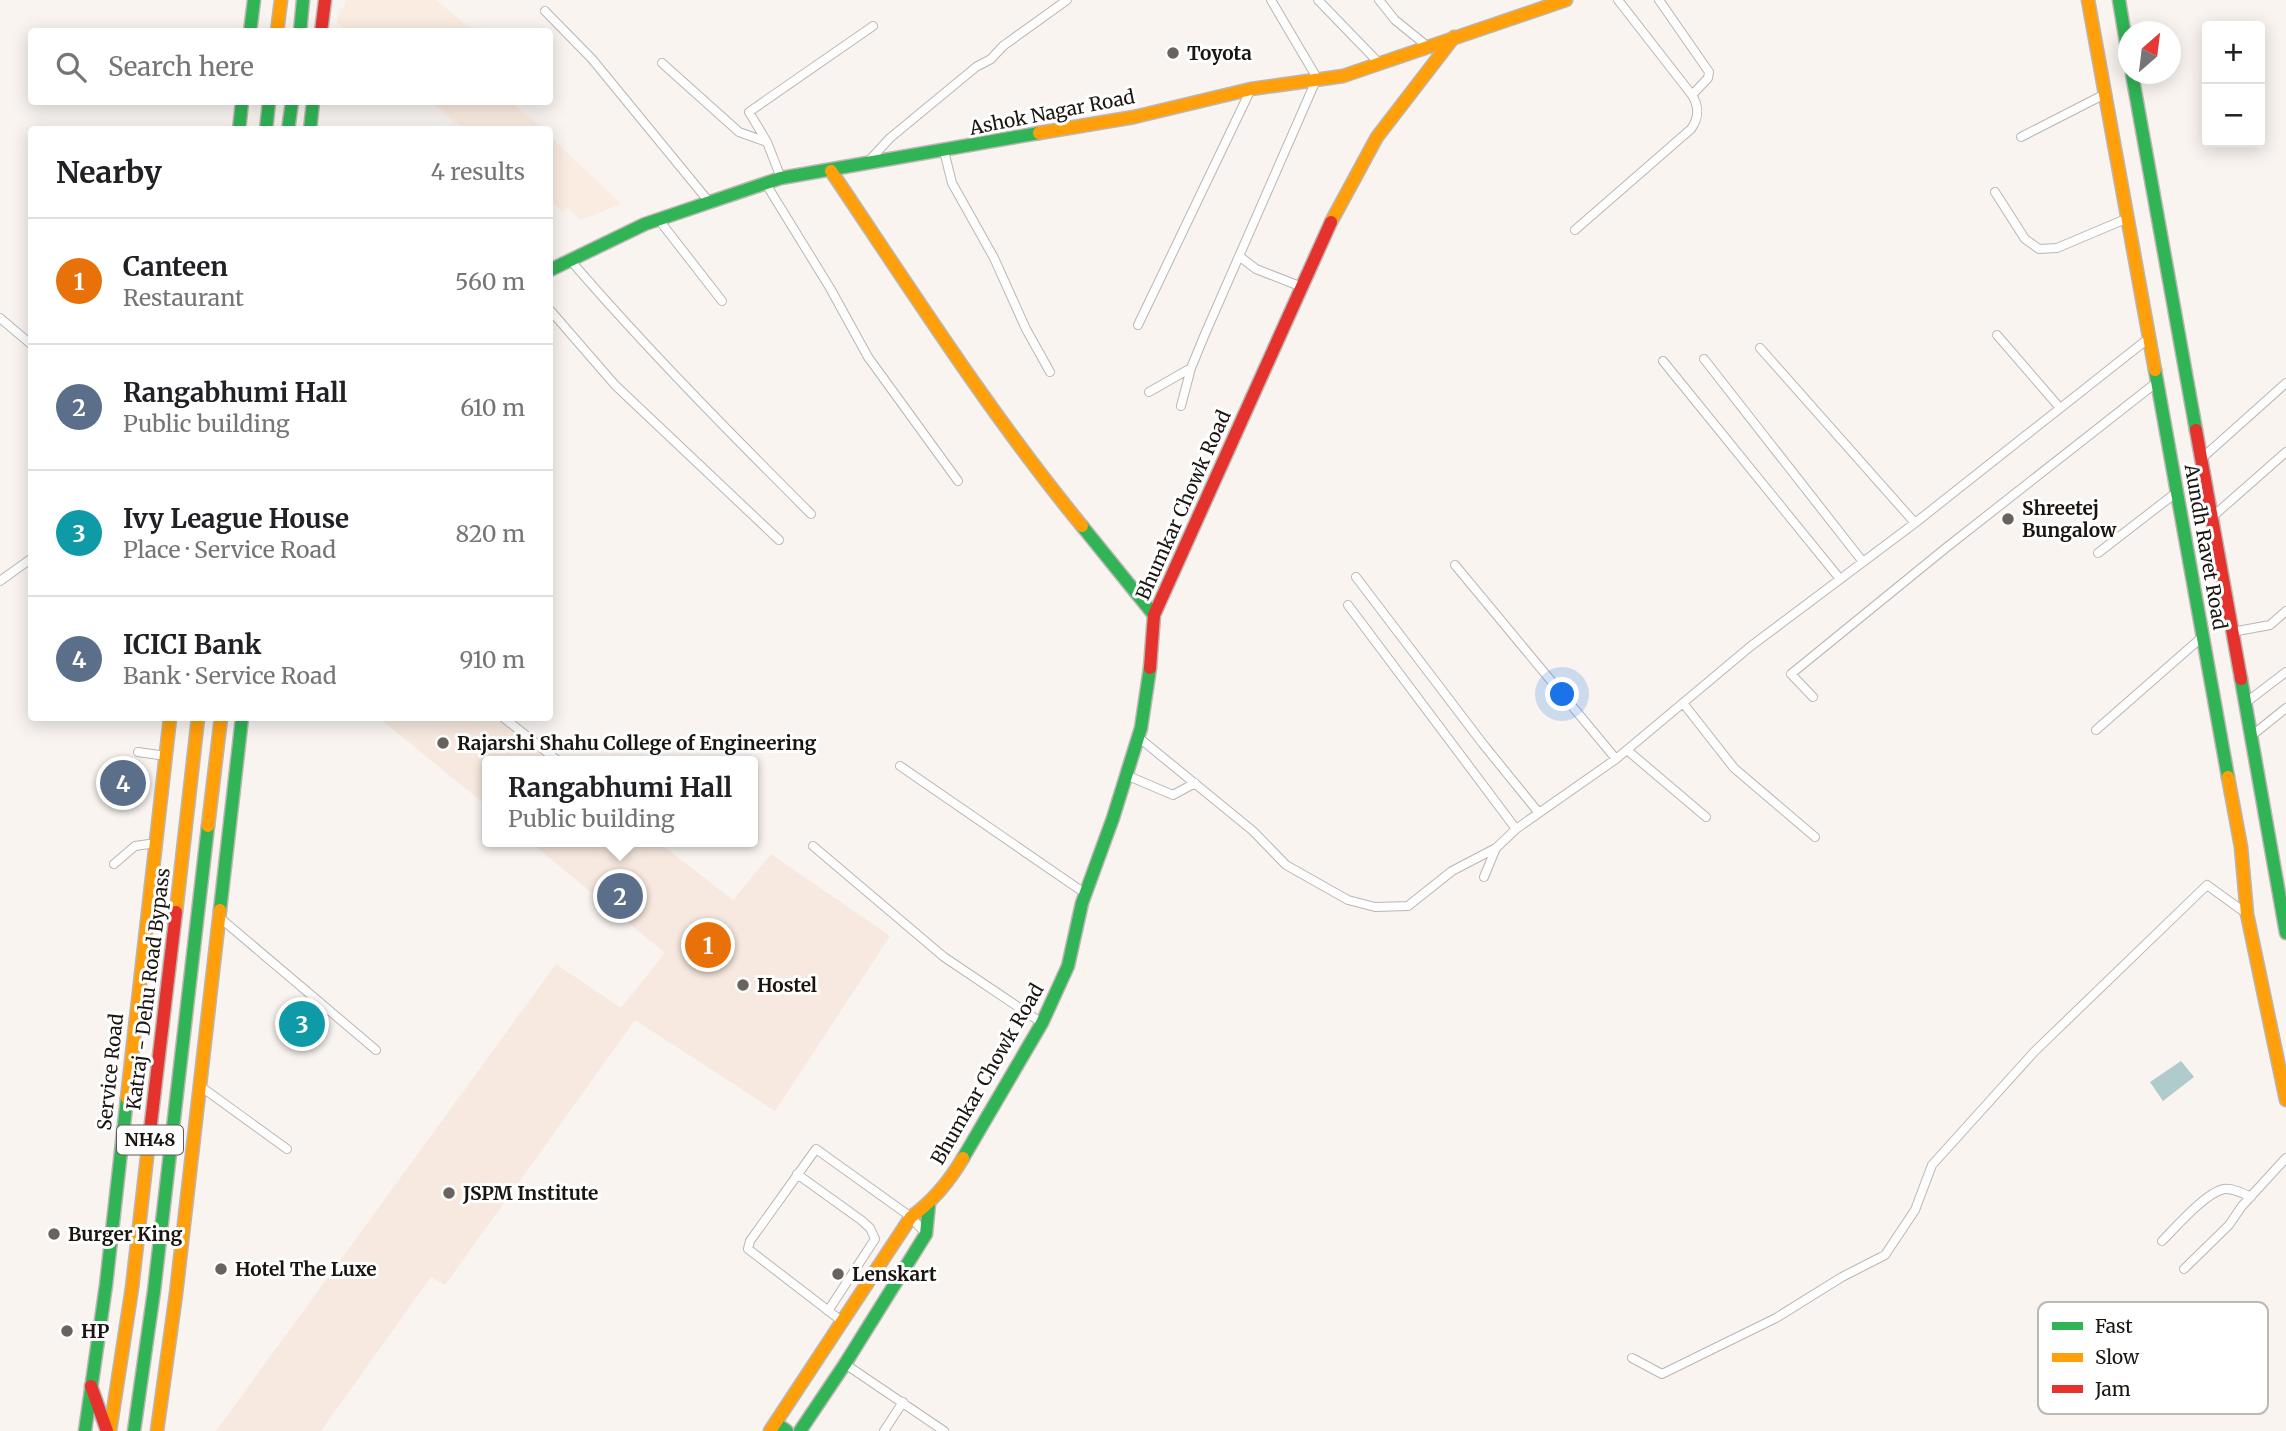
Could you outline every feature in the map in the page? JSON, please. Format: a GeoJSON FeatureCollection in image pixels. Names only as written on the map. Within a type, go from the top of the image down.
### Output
{"type":"FeatureCollection","features":[{"type":"Feature","properties":{"kind":"main road"},"geometry":{"type":"LineString","coordinates":[[250,28],[254,0]]}},
{"type":"Feature","properties":{"kind":"main road"},"geometry":{"type":"LineString","coordinates":[[278,28],[281,0]]}},
{"type":"Feature","properties":{"kind":"main road"},"geometry":{"type":"LineString","coordinates":[[300,28],[303,0]]}},
{"type":"Feature","properties":{"kind":"main road"},"geometry":{"type":"LineString","coordinates":[[322,28],[325,0]]}},
{"type":"Feature","properties":{"kind":"main road","name":"Ashok Nagar Road"},"geometry":{"type":"LineString","coordinates":[[553,269],[633,230],[781,178],[1133,117],[1251,89],[1343,76],[1566,0]]}},
{"type":"Feature","properties":{"kind":"main road","name":"Aundh Ravet Road"},"geometry":{"type":"LineString","coordinates":[[2088,0],[2241,848],[2247,914],[2286,1100]]}},
{"type":"Feature","properties":{"kind":"main road"},"geometry":{"type":"LineString","coordinates":[[2119,0],[2123,21]]}},
{"type":"Feature","properties":{"kind":"main road","name":"Bhumkar Chowk Road"},"geometry":{"type":"LineString","coordinates":[[773,1427],[911,1217],[929,1204],[953,1176],[1042,1023],[1068,966],[1086,894],[1138,737],[1149,684],[1154,615],[1331,224],[1377,137],[1454,37]]}},
{"type":"Feature","properties":{"kind":"main road","name":"Aundh Ravet Road"},"geometry":{"type":"LineString","coordinates":[[2134,84],[2250,737],[2281,875],[2286,933]]}},
{"type":"Feature","properties":{"kind":"main road"},"geometry":{"type":"LineString","coordinates":[[239,126],[242,105]]}},
{"type":"Feature","properties":{"kind":"main road"},"geometry":{"type":"LineString","coordinates":[[266,126],[269,105]]}},
{"type":"Feature","properties":{"kind":"main road"},"geometry":{"type":"LineString","coordinates":[[289,126],[292,105]]}},
{"type":"Feature","properties":{"kind":"main road"},"geometry":{"type":"LineString","coordinates":[[310,126],[313,105]]}},
{"type":"Feature","properties":{"kind":"main road"},"geometry":{"type":"LineString","coordinates":[[831,171],[992,408],[1053,491],[1154,615]]}},
{"type":"Feature","properties":{"kind":"main road","name":"Service Road"},"geometry":{"type":"LineString","coordinates":[[85,1431],[106,1285],[170,721]]}},
{"type":"Feature","properties":{"kind":"main road","name":"Katraj - Dehu Road Bypass"},"geometry":{"type":"LineString","coordinates":[[108,1431],[132,1288],[198,721]]}},
{"type":"Feature","properties":{"kind":"main road","name":"NH48"},"geometry":{"type":"LineString","coordinates":[[134,1431],[154,1291],[221,721]]}},
{"type":"Feature","properties":{"kind":"main road"},"geometry":{"type":"LineString","coordinates":[[157,1431],[176,1294],[242,721]]}},
{"type":"Feature","properties":{"kind":"main road"},"geometry":{"type":"LineString","coordinates":[[800,1431],[926,1234],[929,1204]]}},
{"type":"Feature","properties":{"kind":"main road"},"geometry":{"type":"LineString","coordinates":[[91,1387],[108,1431]]}},
{"type":"Feature","properties":{"kind":"main road"},"geometry":{"type":"LineString","coordinates":[[773,1427],[787,1431]]}},
{"type":"Feature","properties":{"kind":"street"},"geometry":{"type":"LineString","coordinates":[[866,164],[890,138],[965,76],[1067,0]]}},
{"type":"Feature","properties":{"kind":"street"},"geometry":{"type":"LineString","coordinates":[[1181,407],[1191,368],[1317,79],[1270,0]]}},
{"type":"Feature","properties":{"kind":"street"},"geometry":{"type":"LineString","coordinates":[[1318,0],[1379,63]]}},
{"type":"Feature","properties":{"kind":"street"},"geometry":{"type":"LineString","coordinates":[[1380,0],[1395,20],[1427,46]]}},
{"type":"Feature","properties":{"kind":"street"},"geometry":{"type":"LineString","coordinates":[[1575,230],[1691,129],[1697,118],[1698,111],[1692,95],[1618,0]]}},
{"type":"Feature","properties":{"kind":"street"},"geometry":{"type":"LineString","coordinates":[[1659,0],[1709,72],[1709,78],[1692,95]]}},
{"type":"Feature","properties":{"kind":"street"},"geometry":{"type":"LineString","coordinates":[[545,12],[592,59],[710,203]]}},
{"type":"Feature","properties":{"kind":"street"},"geometry":{"type":"LineString","coordinates":[[781,178],[767,142],[748,112],[873,26]]}},
{"type":"Feature","properties":{"kind":"street"},"geometry":{"type":"LineString","coordinates":[[662,63],[739,132],[767,142]]}},
{"type":"Feature","properties":{"kind":"street"},"geometry":{"type":"LineString","coordinates":[[1138,325],[1251,89]]}},
{"type":"Feature","properties":{"kind":"street"},"geometry":{"type":"LineString","coordinates":[[2021,137],[2105,94]]}},
{"type":"Feature","properties":{"kind":"street"},"geometry":{"type":"LineString","coordinates":[[944,151],[952,183],[1050,372]]}},
{"type":"Feature","properties":{"kind":"street"},"geometry":{"type":"LineString","coordinates":[[766,184],[830,288],[868,357],[958,481]]}},
{"type":"Feature","properties":{"kind":"street"},"geometry":{"type":"LineString","coordinates":[[1995,192],[2025,239],[2039,249],[2057,248],[2127,218]]}},
{"type":"Feature","properties":{"kind":"street"},"geometry":{"type":"LineString","coordinates":[[659,220],[722,301]]}},
{"type":"Feature","properties":{"kind":"street"},"geometry":{"type":"LineString","coordinates":[[1239,256],[1256,269],[1302,288]]}},
{"type":"Feature","properties":{"kind":"street"},"geometry":{"type":"LineString","coordinates":[[571,261],[617,315],[811,514]]}},
{"type":"Feature","properties":{"kind":"street"},"geometry":{"type":"LineString","coordinates":[[553,313],[615,385],[779,540]]}},
{"type":"Feature","properties":{"kind":"street"},"geometry":{"type":"LineString","coordinates":[[0,318],[28,342]]}},
{"type":"Feature","properties":{"kind":"street"},"geometry":{"type":"LineString","coordinates":[[1997,335],[2060,408]]}},
{"type":"Feature","properties":{"kind":"street"},"geometry":{"type":"LineString","coordinates":[[1138,737],[1252,831],[1286,865],[1348,900],[1375,908],[1408,906],[1452,871],[1496,848],[1516,829],[1616,759],[1751,646],[1915,523],[2149,338]]}},
{"type":"Feature","properties":{"kind":"street"},"geometry":{"type":"LineString","coordinates":[[1760,348],[1915,523]]}},
{"type":"Feature","properties":{"kind":"street"},"geometry":{"type":"LineString","coordinates":[[1704,359],[1863,562]]}},
{"type":"Feature","properties":{"kind":"street"},"geometry":{"type":"LineString","coordinates":[[1663,361],[1840,579]]}},
{"type":"Feature","properties":{"kind":"street"},"geometry":{"type":"LineString","coordinates":[[1149,392],[1191,368]]}},
{"type":"Feature","properties":{"kind":"street"},"geometry":{"type":"LineString","coordinates":[[1813,698],[1791,674],[1956,539],[2157,382]]}},
{"type":"Feature","properties":{"kind":"street"},"geometry":{"type":"LineString","coordinates":[[2201,459],[2286,383]]}},
{"type":"Feature","properties":{"kind":"street"},"geometry":{"type":"LineString","coordinates":[[2211,518],[2286,452]]}},
{"type":"Feature","properties":{"kind":"street"},"geometry":{"type":"LineString","coordinates":[[2098,553],[2177,492]]}},
{"type":"Feature","properties":{"kind":"street"},"geometry":{"type":"LineString","coordinates":[[0,581],[28,561]]}},
{"type":"Feature","properties":{"kind":"street"},"geometry":{"type":"LineString","coordinates":[[1455,565],[1616,759]]}},
{"type":"Feature","properties":{"kind":"street"},"geometry":{"type":"LineString","coordinates":[[1356,577],[1539,813]]}},
{"type":"Feature","properties":{"kind":"street"},"geometry":{"type":"LineString","coordinates":[[1348,605],[1516,829]]}},
{"type":"Feature","properties":{"kind":"street"},"geometry":{"type":"LineString","coordinates":[[2232,632],[2270,625],[2286,611]]}},
{"type":"Feature","properties":{"kind":"street"},"geometry":{"type":"LineString","coordinates":[[2096,730],[2202,638]]}},
{"type":"Feature","properties":{"kind":"street"},"geometry":{"type":"LineString","coordinates":[[2244,704],[2286,672]]}},
{"type":"Feature","properties":{"kind":"street"},"geometry":{"type":"LineString","coordinates":[[1683,703],[1734,768],[1815,836]]}},
{"type":"Feature","properties":{"kind":"street"},"geometry":{"type":"LineString","coordinates":[[2250,737],[2286,708]]}},
{"type":"Feature","properties":{"kind":"street"},"geometry":{"type":"LineString","coordinates":[[508,721],[552,756]]}},
{"type":"Feature","properties":{"kind":"street"},"geometry":{"type":"LineString","coordinates":[[1627,750],[1706,817]]}},
{"type":"Feature","properties":{"kind":"street"},"geometry":{"type":"LineString","coordinates":[[138,752],[166,756]]}},
{"type":"Feature","properties":{"kind":"street"},"geometry":{"type":"LineString","coordinates":[[900,766],[1086,894]]}},
{"type":"Feature","properties":{"kind":"street"},"geometry":{"type":"LineString","coordinates":[[1126,775],[1173,795],[1195,783]]}},
{"type":"Feature","properties":{"kind":"street"},"geometry":{"type":"LineString","coordinates":[[114,864],[135,846],[156,843]]}},
{"type":"Feature","properties":{"kind":"street"},"geometry":{"type":"LineString","coordinates":[[813,846],[944,957],[1042,1023]]}},
{"type":"Feature","properties":{"kind":"street"},"geometry":{"type":"LineString","coordinates":[[1485,877],[1496,848]]}},
{"type":"Feature","properties":{"kind":"street"},"geometry":{"type":"LineString","coordinates":[[1632,1358],[1662,1374],[1776,1318],[1842,1276],[1885,1255],[1915,1210],[1932,1165],[2034,1052],[2207,885],[2247,914]]}},
{"type":"Feature","properties":{"kind":"street"},"geometry":{"type":"LineString","coordinates":[[219,917],[376,1050]]}},
{"type":"Feature","properties":{"kind":"street"},"geometry":{"type":"LineString","coordinates":[[200,1086],[287,1149]]}},
{"type":"Feature","properties":{"kind":"street"},"geometry":{"type":"LineString","coordinates":[[844,1322],[748,1249],[750,1241],[816,1149],[911,1217],[926,1234]]}},
{"type":"Feature","properties":{"kind":"street"},"geometry":{"type":"LineString","coordinates":[[2184,1269],[2229,1225],[2286,1158]]}},
{"type":"Feature","properties":{"kind":"street"},"geometry":{"type":"LineString","coordinates":[[797,1174],[862,1220],[875,1239],[828,1311]]}},
{"type":"Feature","properties":{"kind":"street"},"geometry":{"type":"LineString","coordinates":[[2162,1241],[2210,1195],[2224,1189],[2251,1196]]}},
{"type":"Feature","properties":{"kind":"street"},"geometry":{"type":"LineString","coordinates":[[845,1364],[944,1431]]}},
{"type":"Feature","properties":{"kind":"street"},"geometry":{"type":"LineString","coordinates":[[884,1431],[903,1402]]}},
{"type":"Feature","properties":{"kind":"shaded area"},"geometry":{"type":"Polygon","coordinates":[[[346,0],[436,0],[470,28],[344,28],[337,22],[340,8],[344,8],[346,0]]]}},
{"type":"Feature","properties":{"kind":"shaded area"},"geometry":{"type":"Polygon","coordinates":[[[435,105],[514,105],[539,126],[460,126],[435,105]]]}},
{"type":"Feature","properties":{"kind":"shaded area"},"geometry":{"type":"Polygon","coordinates":[[[553,139],[621,204],[581,220],[568,208],[562,211],[553,204],[553,139]]]}},
{"type":"Feature","properties":{"kind":"shaded area"},"geometry":{"type":"Polygon","coordinates":[[[383,721],[502,721],[547,756],[482,756],[482,802],[383,721]]]}},
{"type":"Feature","properties":{"kind":"shaded area","name":"JSPM Institute"},"geometry":{"type":"Polygon","coordinates":[[[536,847],[664,847],[733,900],[771,854],[890,936],[775,1111],[635,1020],[445,1285],[431,1277],[321,1431],[216,1431],[556,964],[621,1008],[665,953],[536,847]]]}},
{"type":"Feature","properties":{"kind":"water"},"geometry":{"type":"Polygon","coordinates":[[[2181,1061],[2194,1077],[2163,1101],[2150,1082],[2181,1061]]]}},
{"type":"Feature","properties":{"kind":"traffic: fast"},"geometry":{"type":"LineString","coordinates":[[250,28],[254,0]]}},
{"type":"Feature","properties":{"kind":"traffic: fast"},"geometry":{"type":"LineString","coordinates":[[300,28],[303,0]]}},
{"type":"Feature","properties":{"kind":"traffic: fast"},"geometry":{"type":"LineString","coordinates":[[2119,0],[2122,21]]}},
{"type":"Feature","properties":{"kind":"traffic: fast"},"geometry":{"type":"LineString","coordinates":[[2134,84],[2196,430]]}},
{"type":"Feature","properties":{"kind":"traffic: fast"},"geometry":{"type":"LineString","coordinates":[[239,126],[242,105]]}},
{"type":"Feature","properties":{"kind":"traffic: fast"},"geometry":{"type":"LineString","coordinates":[[266,126],[269,105]]}},
{"type":"Feature","properties":{"kind":"traffic: fast"},"geometry":{"type":"LineString","coordinates":[[289,126],[292,105]]}},
{"type":"Feature","properties":{"kind":"traffic: fast"},"geometry":{"type":"LineString","coordinates":[[310,126],[313,105]]}},
{"type":"Feature","properties":{"kind":"traffic: fast"},"geometry":{"type":"LineString","coordinates":[[553,269],[645,224],[781,178],[1039,133]]}},
{"type":"Feature","properties":{"kind":"traffic: fast"},"geometry":{"type":"LineString","coordinates":[[2155,370],[2228,777]]}},
{"type":"Feature","properties":{"kind":"traffic: fast"},"geometry":{"type":"LineString","coordinates":[[1082,526],[1154,615]]}},
{"type":"Feature","properties":{"kind":"traffic: fast"},"geometry":{"type":"LineString","coordinates":[[963,1158],[1042,1023],[1068,966],[1082,903],[1113,818],[1141,728],[1150,668]]}},
{"type":"Feature","properties":{"kind":"traffic: fast"},"geometry":{"type":"LineString","coordinates":[[2241,679],[2286,933]]}},
{"type":"Feature","properties":{"kind":"traffic: fast"},"geometry":{"type":"LineString","coordinates":[[220,910],[242,721]]}},
{"type":"Feature","properties":{"kind":"traffic: fast"},"geometry":{"type":"LineString","coordinates":[[134,1431],[154,1291],[208,826]]}},
{"type":"Feature","properties":{"kind":"traffic: fast"},"geometry":{"type":"LineString","coordinates":[[85,1431],[106,1285],[127,1098]]}},
{"type":"Feature","properties":{"kind":"traffic: fast"},"geometry":{"type":"LineString","coordinates":[[800,1431],[926,1234],[929,1204]]}},
{"type":"Feature","properties":{"kind":"traffic: fast"},"geometry":{"type":"LineString","coordinates":[[776,1423],[787,1431]]}},
{"type":"Feature","properties":{"kind":"traffic: slow"},"geometry":{"type":"LineString","coordinates":[[278,28],[281,0]]}},
{"type":"Feature","properties":{"kind":"traffic: slow"},"geometry":{"type":"LineString","coordinates":[[1039,133],[1134,117],[1251,89],[1343,76],[1566,0]]}},
{"type":"Feature","properties":{"kind":"traffic: slow"},"geometry":{"type":"LineString","coordinates":[[2088,0],[2155,370]]}},
{"type":"Feature","properties":{"kind":"traffic: slow"},"geometry":{"type":"LineString","coordinates":[[1331,222],[1377,137],[1454,37]]}},
{"type":"Feature","properties":{"kind":"traffic: slow"},"geometry":{"type":"LineString","coordinates":[[831,171],[1015,440],[1082,526]]}},
{"type":"Feature","properties":{"kind":"traffic: slow"},"geometry":{"type":"LineString","coordinates":[[127,1098],[170,721]]}},
{"type":"Feature","properties":{"kind":"traffic: slow"},"geometry":{"type":"LineString","coordinates":[[176,912],[198,721]]}},
{"type":"Feature","properties":{"kind":"traffic: slow"},"geometry":{"type":"LineString","coordinates":[[208,826],[221,721]]}},
{"type":"Feature","properties":{"kind":"traffic: slow"},"geometry":{"type":"LineString","coordinates":[[2228,777],[2241,847],[2247,914],[2286,1100]]}},
{"type":"Feature","properties":{"kind":"traffic: slow"},"geometry":{"type":"LineString","coordinates":[[157,1431],[176,1294],[220,910]]}},
{"type":"Feature","properties":{"kind":"traffic: slow"},"geometry":{"type":"LineString","coordinates":[[110,1431],[132,1288],[150,1131]]}},
{"type":"Feature","properties":{"kind":"traffic: slow"},"geometry":{"type":"LineString","coordinates":[[770,1431],[911,1217],[940,1190],[963,1158]]}},
{"type":"Feature","properties":{"kind":"traffic: jam"},"geometry":{"type":"LineString","coordinates":[[322,28],[325,0]]}},
{"type":"Feature","properties":{"kind":"traffic: jam"},"geometry":{"type":"LineString","coordinates":[[1150,668],[1154,615],[1331,222]]}},
{"type":"Feature","properties":{"kind":"traffic: jam"},"geometry":{"type":"LineString","coordinates":[[2196,430],[2241,679]]}},
{"type":"Feature","properties":{"kind":"traffic: jam"},"geometry":{"type":"LineString","coordinates":[[150,1131],[176,912]]}},
{"type":"Feature","properties":{"kind":"traffic: jam"},"geometry":{"type":"LineString","coordinates":[[91,1386],[107,1431]]}},
{"type":"Feature","properties":{"kind":"place","name":"Toyota"},"geometry":{"type":"Point","coordinates":[1173,53]}},
{"type":"Feature","properties":{"kind":"place","name":"Shreetej Bungalow"},"geometry":{"type":"Point","coordinates":[2008,519]}},
{"type":"Feature","properties":{"kind":"place","name":"Rajarshi Shahu College of Engineering"},"geometry":{"type":"Point","coordinates":[443,743]}},
{"type":"Feature","properties":{"kind":"place","name":"ICICI Bank"},"geometry":{"type":"Point","coordinates":[123,783]}},
{"type":"Feature","properties":{"kind":"place","name":"Rangabhumi Hall"},"geometry":{"type":"Point","coordinates":[620,896]}},
{"type":"Feature","properties":{"kind":"place","name":"Canteen"},"geometry":{"type":"Point","coordinates":[708,945]}},
{"type":"Feature","properties":{"kind":"place","name":"Hostel"},"geometry":{"type":"Point","coordinates":[743,985]}},
{"type":"Feature","properties":{"kind":"place","name":"Ivy League House"},"geometry":{"type":"Point","coordinates":[302,1024]}},
{"type":"Feature","properties":{"kind":"place","name":"JSPM Institute"},"geometry":{"type":"Point","coordinates":[449,1193]}},
{"type":"Feature","properties":{"kind":"place","name":"Burger King"},"geometry":{"type":"Point","coordinates":[54,1234]}},
{"type":"Feature","properties":{"kind":"place","name":"Hotel The Luxe"},"geometry":{"type":"Point","coordinates":[221,1269]}},
{"type":"Feature","properties":{"kind":"place","name":"Lenskart"},"geometry":{"type":"Point","coordinates":[838,1274]}},
{"type":"Feature","properties":{"kind":"place","name":"HP"},"geometry":{"type":"Point","coordinates":[67,1331]}}]}
